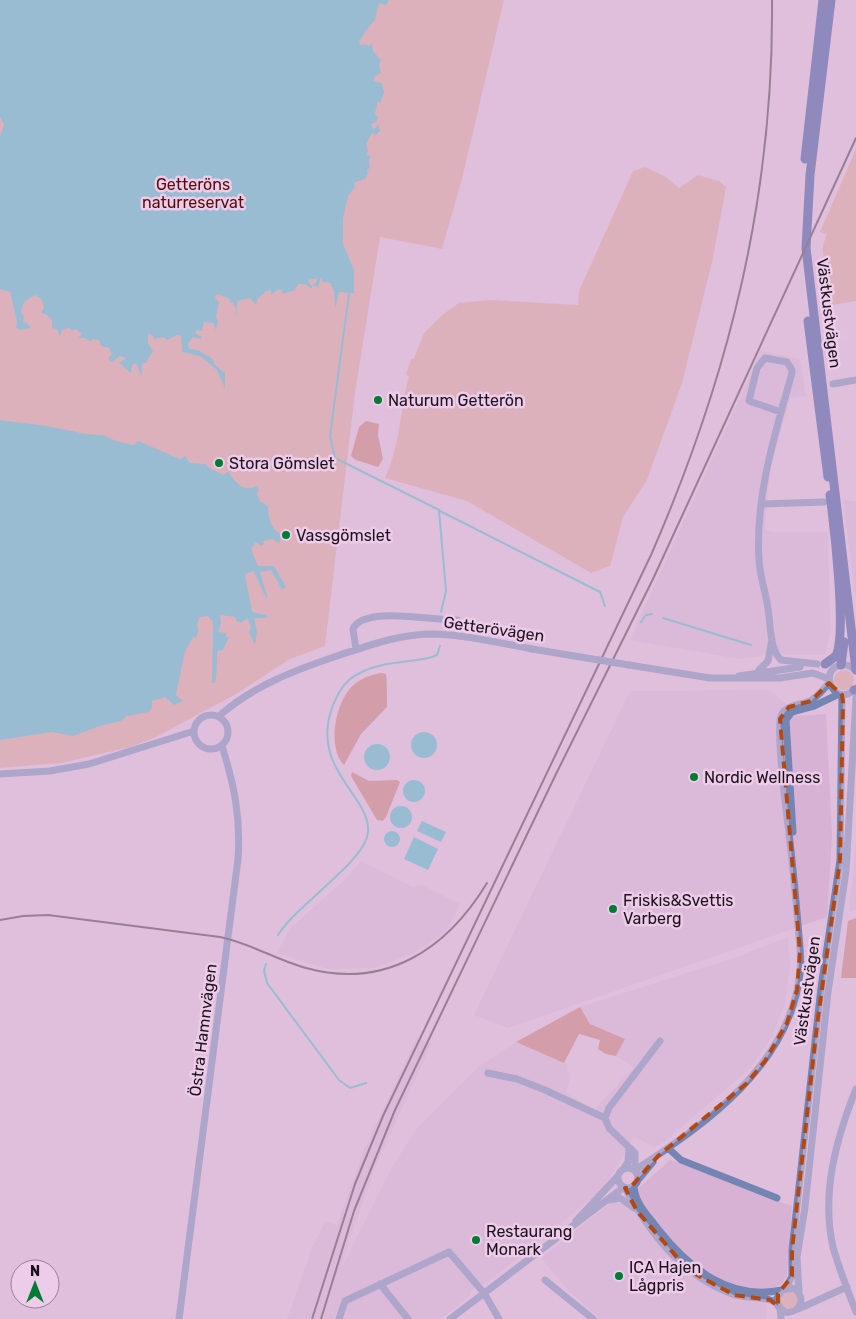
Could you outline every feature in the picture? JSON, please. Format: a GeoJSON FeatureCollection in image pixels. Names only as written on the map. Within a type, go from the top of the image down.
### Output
{"type":"FeatureCollection","features":[{"type":"Feature","properties":{"kind":"main road","name":"Västkustvägen"},"geometry":{"type":"LineString","coordinates":[[823,0],[807,144],[800,242],[804,289],[832,512],[844,647],[840,665]]}},
{"type":"Feature","properties":{"kind":"main road","name":"Västkustvägen"},"geometry":{"type":"LineString","coordinates":[[830,0],[808,192],[806,248],[856,670]]}},
{"type":"Feature","properties":{"kind":"main road","name":"Västkustvägen"},"geometry":{"type":"LineString","coordinates":[[821,664],[833,659],[838,649],[840,617]]}},
{"type":"Feature","properties":{"kind":"street"},"geometry":{"type":"LineString","coordinates":[[776,674],[759,562],[762,504],[767,464],[781,412],[792,368],[787,362],[764,358],[758,368],[749,401],[781,412]]}},
{"type":"Feature","properties":{"kind":"street"},"geometry":{"type":"LineString","coordinates":[[832,384],[856,380]]}},
{"type":"Feature","properties":{"kind":"street"},"geometry":{"type":"LineString","coordinates":[[762,504],[824,502]]}},
{"type":"Feature","properties":{"kind":"street"},"geometry":{"type":"LineString","coordinates":[[356,649],[353,639],[354,626],[360,620],[371,616],[390,615],[434,620],[457,620]]}},
{"type":"Feature","properties":{"kind":"street","name":"Getterövägen"},"geometry":{"type":"LineString","coordinates":[[219,716],[238,702],[291,671],[394,638],[435,634],[721,678],[813,673],[829,681]]}},
{"type":"Feature","properties":{"kind":"street"},"geometry":{"type":"LineString","coordinates":[[773,657],[784,662],[821,664]]}},
{"type":"Feature","properties":{"kind":"street"},"geometry":{"type":"LineString","coordinates":[[757,672],[773,657]]}},
{"type":"Feature","properties":{"kind":"street","name":"Getterövägen"},"geometry":{"type":"LineString","coordinates":[[721,678],[757,672],[776,674],[821,664],[848,665],[856,670]]}},
{"type":"Feature","properties":{"kind":"street"},"geometry":{"type":"LineString","coordinates":[[794,873],[784,791],[780,719],[789,707],[811,700],[829,681],[833,669],[840,665]]}},
{"type":"Feature","properties":{"kind":"street"},"geometry":{"type":"LineString","coordinates":[[829,681],[833,690],[841,694]]}},
{"type":"Feature","properties":{"kind":"street"},"geometry":{"type":"LineString","coordinates":[[624,1168],[635,1170],[658,1156],[746,1084],[769,1055],[787,1023],[800,972],[786,720],[792,712],[814,706],[841,694],[855,692]]}},
{"type":"Feature","properties":{"kind":"street","name":"Västkustvägen"},"geometry":{"type":"LineString","coordinates":[[799,1294],[797,1257],[799,1238],[805,1207],[828,992],[846,871],[852,744],[850,700],[855,692]]}},
{"type":"Feature","properties":{"kind":"street","name":"Västkustvägen"},"geometry":{"type":"LineString","coordinates":[[784,1289],[792,1276],[792,1250],[817,1025],[840,860],[841,694]]}},
{"type":"Feature","properties":{"kind":"street"},"geometry":{"type":"LineString","coordinates":[[212,714],[219,716],[225,721],[228,728],[228,736],[222,746],[214,749],[203,747],[197,742],[194,731],[201,718],[212,714]]}},
{"type":"Feature","properties":{"kind":"street"},"geometry":{"type":"LineString","coordinates":[[0,774],[50,771],[89,764],[194,731]]}},
{"type":"Feature","properties":{"kind":"street","name":"Östra Hamnvägen"},"geometry":{"type":"LineString","coordinates":[[179,1319],[238,859],[238,811],[234,786],[222,746]]}},
{"type":"Feature","properties":{"kind":"street"},"geometry":{"type":"LineString","coordinates":[[605,1118],[610,1108],[660,1040]]}},
{"type":"Feature","properties":{"kind":"street"},"geometry":{"type":"LineString","coordinates":[[488,1073],[517,1079],[605,1118],[609,1128],[632,1150],[646,1157],[658,1156]]}},
{"type":"Feature","properties":{"kind":"street"},"geometry":{"type":"LineString","coordinates":[[856,1089],[831,1172],[829,1208],[833,1245],[856,1312]]}},
{"type":"Feature","properties":{"kind":"street"},"geometry":{"type":"LineString","coordinates":[[668,1148],[681,1160],[777,1198]]}},
{"type":"Feature","properties":{"kind":"street"},"geometry":{"type":"LineString","coordinates":[[632,1150],[637,1200],[641,1208],[674,1249],[692,1266],[709,1277],[736,1289],[762,1293],[793,1288],[799,1294],[801,1304],[793,1313]]}},
{"type":"Feature","properties":{"kind":"street"},"geometry":{"type":"LineString","coordinates":[[575,1222],[618,1176],[628,1162],[632,1150]]}},
{"type":"Feature","properties":{"kind":"street"},"geometry":{"type":"LineString","coordinates":[[602,1204],[624,1187],[636,1183],[658,1156]]}},
{"type":"Feature","properties":{"kind":"street"},"geometry":{"type":"LineString","coordinates":[[618,1176],[619,1182],[624,1187],[637,1211],[668,1251],[696,1276],[734,1295],[770,1300],[779,1307],[793,1313]]}},
{"type":"Feature","properties":{"kind":"street"},"geometry":{"type":"LineString","coordinates":[[450,1319],[575,1222],[612,1198],[620,1198],[637,1211]]}},
{"type":"Feature","properties":{"kind":"street"},"geometry":{"type":"LineString","coordinates":[[339,1319],[345,1301],[449,1252],[484,1293],[499,1319]]}},
{"type":"Feature","properties":{"kind":"street"},"geometry":{"type":"LineString","coordinates":[[545,1280],[593,1319]]}},
{"type":"Feature","properties":{"kind":"street"},"geometry":{"type":"LineString","coordinates":[[380,1284],[408,1319]]}},
{"type":"Feature","properties":{"kind":"street"},"geometry":{"type":"LineString","coordinates":[[793,1313],[820,1298],[847,1287]]}},
{"type":"Feature","properties":{"kind":"street"},"geometry":{"type":"LineString","coordinates":[[781,1319],[777,1298],[784,1289]]}},
{"type":"Feature","properties":{"kind":"street"},"geometry":{"type":"LineString","coordinates":[[799,1294],[820,1298]]}},
{"type":"Feature","properties":{"kind":"highlighted area"},"geometry":{"type":"Polygon","coordinates":[[[829,683],[842,695],[843,702],[840,860],[817,1025],[792,1250],[792,1276],[778,1294],[778,1306],[770,1300],[734,1295],[688,1270],[637,1211],[625,1188],[630,1188],[658,1156],[746,1084],[765,1061],[787,1023],[797,990],[800,952],[780,719],[789,707],[811,701],[829,683]]]}},
{"type":"Feature","properties":{"kind":"shaded area"},"geometry":{"type":"Polygon","coordinates":[[[761,351],[800,359],[806,396],[790,398],[770,471],[765,529],[773,532],[828,532],[830,632],[825,655],[786,655],[779,651],[769,650],[761,656],[740,659],[630,640],[761,351]]]}},
{"type":"Feature","properties":{"kind":"shaded area"},"geometry":{"type":"Polygon","coordinates":[[[366,421],[379,424],[378,435],[383,459],[378,467],[356,460],[351,456],[359,427],[366,421]]]}},
{"type":"Feature","properties":{"kind":"shaded area"},"geometry":{"type":"Polygon","coordinates":[[[843,499],[856,502],[856,595],[855,592],[843,499]]]}},
{"type":"Feature","properties":{"kind":"shaded area"},"geometry":{"type":"Polygon","coordinates":[[[381,673],[386,674],[387,707],[361,734],[344,765],[335,747],[336,722],[343,699],[359,681],[368,676],[381,673]]]}},
{"type":"Feature","properties":{"kind":"shaded area"},"geometry":{"type":"Polygon","coordinates":[[[770,690],[783,701],[795,716],[826,714],[832,836],[827,917],[508,1028],[474,1015],[630,691],[770,690]]]}},
{"type":"Feature","properties":{"kind":"shaded area"},"geometry":{"type":"Polygon","coordinates":[[[352,772],[369,781],[397,780],[400,782],[383,821],[377,820],[351,776],[352,772]]]}},
{"type":"Feature","properties":{"kind":"shaded area"},"geometry":{"type":"Polygon","coordinates":[[[856,841],[856,910],[849,912],[856,841]]]}},
{"type":"Feature","properties":{"kind":"shaded area"},"geometry":{"type":"Polygon","coordinates":[[[361,861],[413,887],[422,885],[460,904],[447,931],[414,953],[374,968],[328,969],[277,953],[290,928],[346,879],[361,861]]]}},
{"type":"Feature","properties":{"kind":"shaded area"},"geometry":{"type":"Polygon","coordinates":[[[856,918],[856,978],[841,978],[848,921],[856,918]]]}},
{"type":"Feature","properties":{"kind":"shaded area"},"geometry":{"type":"Polygon","coordinates":[[[788,937],[790,967],[785,1003],[772,1037],[749,1069],[665,1141],[655,1147],[634,1137],[604,1188],[487,1283],[471,1290],[470,1295],[441,1319],[327,1319],[340,1271],[391,1169],[418,1127],[480,1066],[516,1042],[568,1065],[567,1071],[571,1073],[566,1093],[594,1110],[634,1067],[616,1056],[624,1039],[590,1024],[580,1007],[734,958],[788,937]]]}},
{"type":"Feature","properties":{"kind":"shaded area"},"geometry":{"type":"Polygon","coordinates":[[[580,1007],[590,1024],[625,1039],[616,1056],[606,1054],[598,1049],[600,1040],[579,1034],[564,1063],[516,1042],[580,1007]]]}},
{"type":"Feature","properties":{"kind":"shaded area"},"geometry":{"type":"Polygon","coordinates":[[[417,1037],[431,1044],[375,1168],[350,1239],[326,1319],[287,1319],[312,1248],[325,1222],[337,1225],[362,1155],[417,1037]]]}},
{"type":"Feature","properties":{"kind":"shaded area"},"geometry":{"type":"Polygon","coordinates":[[[670,1160],[792,1206],[787,1275],[782,1284],[766,1291],[766,1319],[600,1319],[567,1289],[541,1258],[609,1204],[639,1188],[670,1160]]]}},
{"type":"Feature","properties":{"kind":"green space","name":"Getteröns naturreservat"},"geometry":{"type":"Polygon","coordinates":[[[0,0],[504,0],[462,179],[442,249],[380,237],[355,393],[325,646],[290,659],[238,693],[156,737],[131,747],[61,763],[0,768],[0,0]]]}},
{"type":"Feature","properties":{"kind":"green space"},"geometry":{"type":"Polygon","coordinates":[[[856,149],[856,301],[821,307],[823,278],[827,262],[823,255],[823,248],[827,234],[820,232],[856,149]]]}},
{"type":"Feature","properties":{"kind":"green space"},"geometry":{"type":"Polygon","coordinates":[[[645,167],[666,177],[679,188],[698,175],[719,181],[726,187],[713,258],[682,383],[647,480],[623,517],[610,566],[591,573],[467,501],[385,478],[397,441],[409,376],[406,375],[411,359],[414,359],[424,333],[442,315],[459,303],[491,300],[578,305],[579,291],[633,171],[645,167]]]}},
{"type":"Feature","properties":{"kind":"green space"},"geometry":{"type":"Polygon","coordinates":[[[844,670],[851,673],[854,680],[851,687],[844,690],[837,687],[834,680],[837,673],[844,670]]]}},
{"type":"Feature","properties":{"kind":"green space"},"geometry":{"type":"Polygon","coordinates":[[[787,1290],[795,1292],[799,1300],[795,1308],[787,1309],[781,1305],[780,1295],[787,1290]]]}},
{"type":"Feature","properties":{"kind":"water"},"geometry":{"type":"Polygon","coordinates":[[[0,0],[389,0],[386,5],[379,3],[375,20],[367,29],[369,31],[366,30],[359,42],[361,45],[369,46],[372,43],[373,51],[381,60],[379,66],[381,73],[375,76],[373,81],[382,83],[384,93],[380,103],[378,101],[375,113],[378,118],[376,122],[371,124],[374,130],[378,124],[380,131],[376,135],[372,133],[366,144],[367,156],[371,156],[369,160],[370,167],[366,178],[354,183],[355,187],[348,196],[343,219],[343,244],[354,270],[354,293],[339,292],[335,308],[334,291],[330,283],[323,282],[320,278],[319,287],[311,285],[316,283],[317,278],[308,280],[313,289],[304,284],[298,284],[295,290],[283,294],[282,290],[277,290],[271,295],[271,291],[268,290],[258,298],[256,305],[250,298],[237,301],[237,319],[236,309],[232,302],[229,303],[230,299],[217,294],[215,298],[219,302],[216,330],[213,323],[204,322],[203,331],[197,330],[195,333],[202,337],[201,339],[193,337],[188,344],[189,349],[198,350],[213,359],[214,364],[225,373],[225,388],[217,370],[200,356],[182,352],[181,336],[177,335],[167,340],[163,337],[154,339],[151,334],[148,334],[148,343],[153,351],[146,363],[142,363],[142,377],[136,363],[132,365],[131,373],[119,363],[126,358],[120,356],[112,362],[108,359],[112,354],[109,348],[101,346],[99,340],[92,339],[91,342],[85,338],[78,338],[82,334],[76,329],[72,331],[70,328],[62,330],[60,337],[57,329],[52,328],[52,320],[47,315],[41,313],[44,308],[42,300],[35,295],[24,302],[21,312],[24,317],[23,322],[27,323],[31,328],[20,330],[16,328],[17,321],[10,292],[0,289],[0,136],[4,125],[0,117],[0,0]]]}},
{"type":"Feature","properties":{"kind":"water"},"geometry":{"type":"Polygon","coordinates":[[[0,420],[103,435],[116,441],[134,445],[138,441],[180,459],[185,456],[190,463],[206,464],[209,468],[224,475],[228,471],[243,487],[251,488],[256,486],[259,489],[257,494],[260,501],[268,506],[273,526],[282,535],[279,543],[273,539],[263,541],[264,544],[261,546],[256,542],[251,549],[258,566],[274,566],[286,587],[282,590],[271,570],[260,572],[268,599],[254,571],[245,574],[252,612],[266,615],[268,618],[254,618],[257,632],[255,645],[249,632],[251,627],[247,618],[242,622],[237,622],[235,617],[220,615],[221,624],[218,632],[226,633],[226,637],[229,637],[223,650],[217,651],[216,680],[215,683],[212,683],[213,622],[208,616],[200,617],[197,624],[196,638],[193,637],[185,651],[176,695],[183,701],[174,705],[165,697],[152,701],[152,707],[149,712],[127,716],[121,721],[73,736],[52,732],[0,740],[0,420]]]}},
{"type":"Feature","properties":{"kind":"water"},"geometry":{"type":"Polygon","coordinates":[[[424,732],[433,736],[437,745],[433,754],[424,758],[415,754],[411,745],[415,736],[424,732]]]}},
{"type":"Feature","properties":{"kind":"water"},"geometry":{"type":"Polygon","coordinates":[[[377,744],[386,748],[390,757],[386,766],[377,770],[368,766],[364,757],[368,748],[377,744]]]}},
{"type":"Feature","properties":{"kind":"water"},"geometry":{"type":"Polygon","coordinates":[[[414,780],[422,783],[425,791],[422,799],[414,802],[406,799],[403,791],[406,783],[414,780]]]}},
{"type":"Feature","properties":{"kind":"water"},"geometry":{"type":"Polygon","coordinates":[[[401,806],[409,809],[412,817],[409,825],[401,828],[393,825],[390,817],[393,809],[401,806]]]}},
{"type":"Feature","properties":{"kind":"water"},"geometry":{"type":"Polygon","coordinates":[[[422,821],[446,832],[441,842],[417,831],[422,821]]]}},
{"type":"Feature","properties":{"kind":"water"},"geometry":{"type":"Polygon","coordinates":[[[392,831],[400,839],[392,847],[384,839],[392,831]]]}},
{"type":"Feature","properties":{"kind":"water"},"geometry":{"type":"Polygon","coordinates":[[[414,837],[438,849],[428,870],[404,859],[414,837]]]}},
{"type":"Feature","properties":{"kind":"waterway"},"geometry":{"type":"LineString","coordinates":[[349,294],[330,436],[335,458],[439,510],[446,591],[441,612]]}},
{"type":"Feature","properties":{"kind":"waterway"},"geometry":{"type":"LineString","coordinates":[[440,511],[600,592],[605,606]]}},
{"type":"Feature","properties":{"kind":"waterway"},"geometry":{"type":"LineString","coordinates":[[641,622],[646,615],[652,614]]}},
{"type":"Feature","properties":{"kind":"waterway"},"geometry":{"type":"LineString","coordinates":[[663,618],[751,645]]}},
{"type":"Feature","properties":{"kind":"waterway"},"geometry":{"type":"LineString","coordinates":[[278,935],[299,911],[353,860],[367,837],[368,823],[363,810],[335,766],[329,749],[327,728],[338,694],[348,681],[370,668],[432,657],[437,655],[440,646]]}},
{"type":"Feature","properties":{"kind":"waterway"},"geometry":{"type":"LineString","coordinates":[[266,964],[264,970],[267,983],[339,1080],[350,1088],[366,1083]]}},
{"type":"Feature","properties":{"kind":"railway"},"geometry":{"type":"LineString","coordinates":[[312,1319],[355,1184],[383,1116],[651,555],[679,488],[703,420],[742,284],[755,215],[765,144],[771,73],[772,0]]}},
{"type":"Feature","properties":{"kind":"railway"},"geometry":{"type":"LineString","coordinates":[[321,1319],[354,1211],[395,1110],[556,774],[653,579],[856,138]]}},
{"type":"Feature","properties":{"kind":"railway"},"geometry":{"type":"LineString","coordinates":[[0,920],[23,916],[48,915],[220,937],[242,943],[306,968],[335,973],[362,973],[388,968],[412,958],[433,945],[471,907],[487,883]]}},
{"type":"Feature","properties":{"kind":"place","name":"Naturum Getterön"},"geometry":{"type":"Point","coordinates":[378,400]}},
{"type":"Feature","properties":{"kind":"place","name":"Stora Gömslet"},"geometry":{"type":"Point","coordinates":[219,463]}},
{"type":"Feature","properties":{"kind":"place","name":"Vassgömslet"},"geometry":{"type":"Point","coordinates":[286,535]}},
{"type":"Feature","properties":{"kind":"place","name":"Nordic Wellness"},"geometry":{"type":"Point","coordinates":[694,777]}},
{"type":"Feature","properties":{"kind":"place","name":"Friskis&Svettis Varberg"},"geometry":{"type":"Point","coordinates":[613,909]}},
{"type":"Feature","properties":{"kind":"place","name":"Restaurang Monark"},"geometry":{"type":"Point","coordinates":[476,1240]}},
{"type":"Feature","properties":{"kind":"place","name":"ICA Hajen Lågpris"},"geometry":{"type":"Point","coordinates":[619,1276]}}]}
